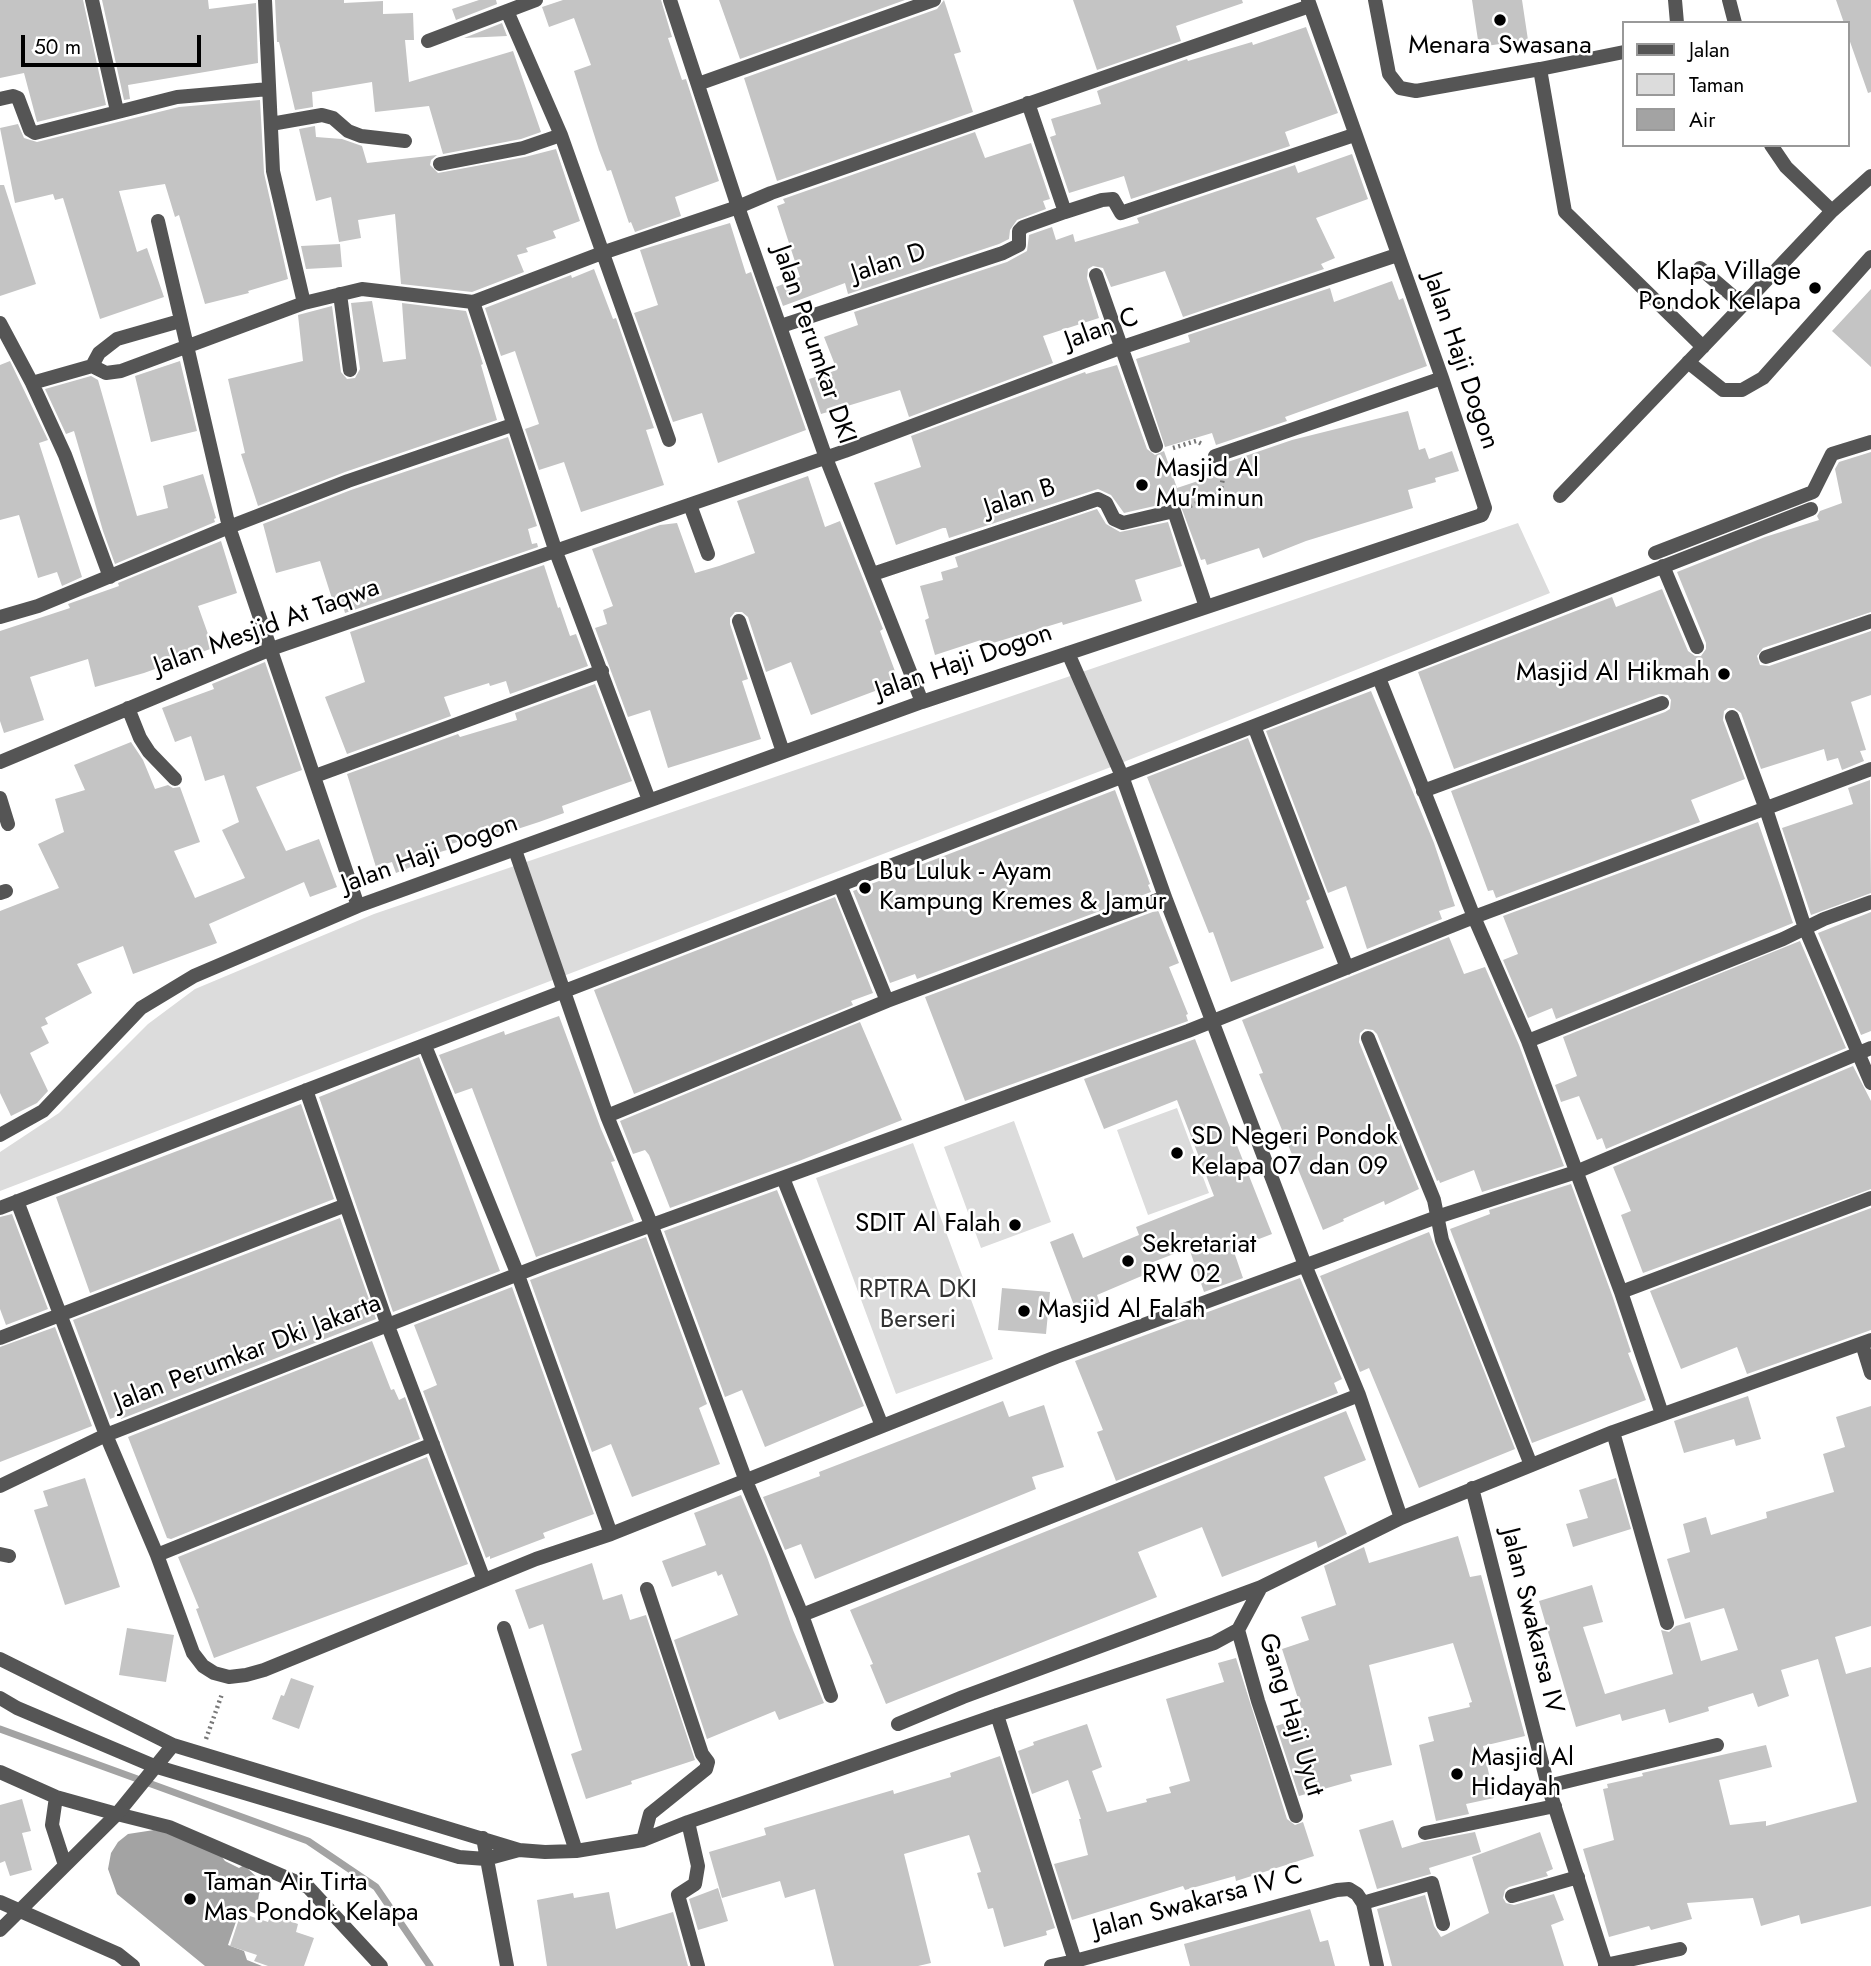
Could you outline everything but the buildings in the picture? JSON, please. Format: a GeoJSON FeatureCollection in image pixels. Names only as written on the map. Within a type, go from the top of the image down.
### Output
{"type":"FeatureCollection","features":[{"type":"Feature","properties":{"kind":"street"},"geometry":{"type":"LineString","coordinates":[[92,0],[117,111]]}},
{"type":"Feature","properties":{"kind":"street"},"geometry":{"type":"LineString","coordinates":[[265,0],[273,171],[304,303]]}},
{"type":"Feature","properties":{"kind":"street"},"geometry":{"type":"LineString","coordinates":[[428,41],[536,0]]}},
{"type":"Feature","properties":{"kind":"street","name":"Jalan Perumkar DKI"},"geometry":{"type":"LineString","coordinates":[[670,0],[738,207],[826,458],[922,702]]}},
{"type":"Feature","properties":{"kind":"street"},"geometry":{"type":"LineString","coordinates":[[698,84],[934,0]]}},
{"type":"Feature","properties":{"kind":"street"},"geometry":{"type":"LineString","coordinates":[[1375,0],[1389,74],[1400,88],[1416,91],[1622,52]]}},
{"type":"Feature","properties":{"kind":"street"},"geometry":{"type":"LineString","coordinates":[[1675,0],[1677,21]]}},
{"type":"Feature","properties":{"kind":"street"},"geometry":{"type":"LineString","coordinates":[[1729,0],[1734,21]]}},
{"type":"Feature","properties":{"kind":"street"},"geometry":{"type":"LineString","coordinates":[[32,383],[92,366],[106,373],[121,371],[304,303],[362,289],[473,302],[602,253],[1309,3]]}},
{"type":"Feature","properties":{"kind":"street","name":"Jalan Haji Dogon"},"geometry":{"type":"LineString","coordinates":[[0,1135],[43,1111],[141,1008],[194,976],[358,906],[922,702],[1482,515],[1485,509],[1442,378],[1309,3]]}},
{"type":"Feature","properties":{"kind":"street"},"geometry":{"type":"LineString","coordinates":[[508,11],[561,135],[669,440]]}},
{"type":"Feature","properties":{"kind":"street"},"geometry":{"type":"LineString","coordinates":[[1540,68],[1564,212],[1703,347]]}},
{"type":"Feature","properties":{"kind":"street"},"geometry":{"type":"LineString","coordinates":[[0,100],[13,96],[18,98],[30,130],[35,133],[177,97],[269,89]]}},
{"type":"Feature","properties":{"kind":"street"},"geometry":{"type":"LineString","coordinates":[[1028,103],[1065,212],[1113,199],[1121,213],[1354,135]]}},
{"type":"Feature","properties":{"kind":"street"},"geometry":{"type":"LineString","coordinates":[[271,124],[322,115],[333,118],[348,131],[361,136],[405,141]]}},
{"type":"Feature","properties":{"kind":"street"},"geometry":{"type":"LineString","coordinates":[[440,164],[499,153],[561,135]]}},
{"type":"Feature","properties":{"kind":"street"},"geometry":{"type":"LineString","coordinates":[[1772,147],[1786,167],[1832,211]]}},
{"type":"Feature","properties":{"kind":"street"},"geometry":{"type":"LineString","coordinates":[[1560,496],[1832,211],[1871,176]]}},
{"type":"Feature","properties":{"kind":"street","name":"Jalan D"},"geometry":{"type":"LineString","coordinates":[[781,326],[1013,248],[1019,245],[1019,231],[1023,228],[1065,212]]}},
{"type":"Feature","properties":{"kind":"street"},"geometry":{"type":"LineString","coordinates":[[158,221],[229,527],[358,906]]}},
{"type":"Feature","properties":{"kind":"street","name":"Jalan C"},"geometry":{"type":"LineString","coordinates":[[690,505],[826,458],[1120,348],[1397,255]]}},
{"type":"Feature","properties":{"kind":"street"},"geometry":{"type":"LineString","coordinates":[[1688,362],[1723,390],[1742,390],[1763,378],[1871,257]]}},
{"type":"Feature","properties":{"kind":"street"},"geometry":{"type":"LineString","coordinates":[[1700,268],[1743,305]]}},
{"type":"Feature","properties":{"kind":"street"},"geometry":{"type":"LineString","coordinates":[[1096,275],[1156,446]]}},
{"type":"Feature","properties":{"kind":"street"},"geometry":{"type":"LineString","coordinates":[[340,294],[350,370]]}},
{"type":"Feature","properties":{"kind":"street"},"geometry":{"type":"LineString","coordinates":[[473,302],[556,552],[649,800]]}},
{"type":"Feature","properties":{"kind":"street"},"geometry":{"type":"LineString","coordinates":[[92,366],[99,353],[117,339],[180,321]]}},
{"type":"Feature","properties":{"kind":"street"},"geometry":{"type":"LineString","coordinates":[[0,323],[32,383],[65,455],[110,578]]}},
{"type":"Feature","properties":{"kind":"street"},"geometry":{"type":"LineString","coordinates":[[1215,456],[1442,378]]}},
{"type":"Feature","properties":{"kind":"street"},"geometry":{"type":"LineString","coordinates":[[0,617],[38,606],[110,578],[229,527],[348,481],[512,425]]}},
{"type":"Feature","properties":{"kind":"street"},"geometry":{"type":"LineString","coordinates":[[0,1208],[1379,678],[1813,492],[1832,454],[1871,442]]}},
{"type":"Feature","properties":{"kind":"street","name":"Jalan B"},"geometry":{"type":"LineString","coordinates":[[873,574],[1098,499],[1106,503],[1114,519],[1123,523],[1174,511]]}},
{"type":"Feature","properties":{"kind":"street"},"geometry":{"type":"LineString","coordinates":[[690,505],[708,554]]}},
{"type":"Feature","properties":{"kind":"street","name":"Jalan Mesjid At Taqwa"},"geometry":{"type":"LineString","coordinates":[[0,762],[271,649],[690,505]]}},
{"type":"Feature","properties":{"kind":"street"},"geometry":{"type":"LineString","coordinates":[[1659,559],[1811,509]]}},
{"type":"Feature","properties":{"kind":"street"},"geometry":{"type":"LineString","coordinates":[[1174,511],[1206,607]]}},
{"type":"Feature","properties":{"kind":"street"},"geometry":{"type":"LineString","coordinates":[[1659,559],[1698,647]]}},
{"type":"Feature","properties":{"kind":"street"},"geometry":{"type":"LineString","coordinates":[[739,621],[783,752]]}},
{"type":"Feature","properties":{"kind":"street"},"geometry":{"type":"LineString","coordinates":[[1766,657],[1871,621]]}},
{"type":"Feature","properties":{"kind":"street"},"geometry":{"type":"LineString","coordinates":[[1069,653],[1122,776],[1165,897],[1305,1265],[1359,1395],[1401,1518]]}},
{"type":"Feature","properties":{"kind":"street"},"geometry":{"type":"LineString","coordinates":[[315,776],[602,671]]}},
{"type":"Feature","properties":{"kind":"street"},"geometry":{"type":"LineString","coordinates":[[1379,678],[1474,917],[1528,1041],[1621,1292],[1662,1414]]}},
{"type":"Feature","properties":{"kind":"street"},"geometry":{"type":"LineString","coordinates":[[1423,791],[1662,703]]}},
{"type":"Feature","properties":{"kind":"street"},"geometry":{"type":"LineString","coordinates":[[128,708],[149,752],[175,779]]}},
{"type":"Feature","properties":{"kind":"street"},"geometry":{"type":"LineString","coordinates":[[1732,717],[1766,809],[1805,929],[1865,1050],[1871,1083]]}},
{"type":"Feature","properties":{"kind":"street"},"geometry":{"type":"LineString","coordinates":[[1254,726],[1347,968]]}},
{"type":"Feature","properties":{"kind":"street","name":"Jalan Perumkar Dki Jakarta"},"geometry":{"type":"LineString","coordinates":[[0,1486],[106,1435],[651,1224],[1212,1021],[1474,917],[1871,769]]}},
{"type":"Feature","properties":{"kind":"street"},"geometry":{"type":"LineString","coordinates":[[0,798],[8,824]]}},
{"type":"Feature","properties":{"kind":"street"},"geometry":{"type":"LineString","coordinates":[[515,850],[607,1116],[651,1224],[746,1481],[802,1615],[831,1696]]}},
{"type":"Feature","properties":{"kind":"street"},"geometry":{"type":"LineString","coordinates":[[840,885],[887,1001]]}},
{"type":"Feature","properties":{"kind":"street"},"geometry":{"type":"LineString","coordinates":[[607,1116],[887,1001],[1165,897]]}},
{"type":"Feature","properties":{"kind":"street"},"geometry":{"type":"LineString","coordinates":[[1528,1041],[1871,902]]}},
{"type":"Feature","properties":{"kind":"street"},"geometry":{"type":"LineString","coordinates":[[1368,1038],[1434,1200],[1442,1240],[1531,1465]]}},
{"type":"Feature","properties":{"kind":"street"},"geometry":{"type":"LineString","coordinates":[[425,1046],[518,1275],[611,1534]]}},
{"type":"Feature","properties":{"kind":"street"},"geometry":{"type":"LineString","coordinates":[[17,1201],[193,1653],[203,1666],[214,1673],[229,1677],[264,1670],[536,1559],[611,1534],[1056,1357],[1437,1217],[1576,1171],[1865,1050]]}},
{"type":"Feature","properties":{"kind":"street"},"geometry":{"type":"LineString","coordinates":[[306,1090],[388,1326],[484,1580]]}},
{"type":"Feature","properties":{"kind":"street"},"geometry":{"type":"LineString","coordinates":[[783,1178],[882,1426]]}},
{"type":"Feature","properties":{"kind":"street"},"geometry":{"type":"LineString","coordinates":[[1621,1292],[1871,1198]]}},
{"type":"Feature","properties":{"kind":"street"},"geometry":{"type":"LineString","coordinates":[[0,1338],[346,1205]]}},
{"type":"Feature","properties":{"kind":"street"},"geometry":{"type":"LineString","coordinates":[[898,1724],[963,1697],[1261,1587],[1401,1518],[1662,1414],[1866,1342],[1871,1373]]}},
{"type":"Feature","properties":{"kind":"street"},"geometry":{"type":"LineString","coordinates":[[802,1615],[1359,1395]]}},
{"type":"Feature","properties":{"kind":"street"},"geometry":{"type":"LineString","coordinates":[[1613,1433],[1667,1623]]}},
{"type":"Feature","properties":{"kind":"street"},"geometry":{"type":"LineString","coordinates":[[157,1555],[433,1444]]}},
{"type":"Feature","properties":{"kind":"street","name":"Jalan Swakarsa IV"},"geometry":{"type":"LineString","coordinates":[[1472,1488],[1548,1787],[1605,1966]]}},
{"type":"Feature","properties":{"kind":"street"},"geometry":{"type":"LineString","coordinates":[[0,1659],[173,1745],[519,1850],[576,1851],[643,1840],[997,1715],[1214,1643],[1238,1630],[1261,1587]]}},
{"type":"Feature","properties":{"kind":"street"},"geometry":{"type":"LineString","coordinates":[[643,1840],[650,1814],[706,1769],[708,1762],[702,1754],[648,1589]]}},
{"type":"Feature","properties":{"kind":"street"},"geometry":{"type":"LineString","coordinates":[[504,1628],[576,1851]]}},
{"type":"Feature","properties":{"kind":"street","name":"Gang Haji Uyut"},"geometry":{"type":"LineString","coordinates":[[1238,1630],[1296,1816]]}},
{"type":"Feature","properties":{"kind":"street"},"geometry":{"type":"LineString","coordinates":[[0,1698],[151,1770],[459,1857],[486,1860],[519,1850]]}},
{"type":"Feature","properties":{"kind":"street"},"geometry":{"type":"LineString","coordinates":[[997,1715],[1076,1961]]}},
{"type":"Feature","properties":{"kind":"street"},"geometry":{"type":"LineString","coordinates":[[0,1930],[117,1814],[173,1745]]}},
{"type":"Feature","properties":{"kind":"street"},"geometry":{"type":"LineString","coordinates":[[1548,1787],[1717,1745]]}},
{"type":"Feature","properties":{"kind":"street"},"geometry":{"type":"LineString","coordinates":[[0,1772],[56,1797],[169,1827],[309,1887],[381,1966]]}},
{"type":"Feature","properties":{"kind":"street"},"geometry":{"type":"LineString","coordinates":[[56,1797],[52,1825],[65,1865]]}},
{"type":"Feature","properties":{"kind":"street"},"geometry":{"type":"LineString","coordinates":[[1424,1833],[1555,1806]]}},
{"type":"Feature","properties":{"kind":"street"},"geometry":{"type":"LineString","coordinates":[[688,1822],[698,1866],[695,1884],[678,1895],[698,1966]]}},
{"type":"Feature","properties":{"kind":"street"},"geometry":{"type":"LineString","coordinates":[[483,1838],[507,1966]]}},
{"type":"Feature","properties":{"kind":"street"},"geometry":{"type":"LineString","coordinates":[[1511,1896],[1578,1877]]}},
{"type":"Feature","properties":{"kind":"street","name":"Jalan Swakarsa IV C"},"geometry":{"type":"LineString","coordinates":[[1051,1966],[1337,1890],[1349,1889],[1360,1899],[1432,1883],[1443,1924]]}},
{"type":"Feature","properties":{"kind":"street"},"geometry":{"type":"LineString","coordinates":[[1360,1899],[1377,1966]]}},
{"type":"Feature","properties":{"kind":"street"},"geometry":{"type":"LineString","coordinates":[[0,1902],[118,1954],[133,1966]]}},
{"type":"Feature","properties":{"kind":"street"},"geometry":{"type":"LineString","coordinates":[[1605,1966],[1681,1949]]}},
{"type":"Feature","properties":{"kind":"path"},"geometry":{"type":"LineString","coordinates":[[1156,446],[1169,449],[1196,442],[1210,447],[1223,478],[1220,494],[1174,511]]}},
{"type":"Feature","properties":{"kind":"path"},"geometry":{"type":"LineString","coordinates":[[201,1754],[229,1677]]}},
{"type":"Feature","properties":{"kind":"green space"},"geometry":{"type":"Polygon","coordinates":[[[1518,523],[1550,593],[1111,767],[0,1191],[0,1152],[59,1113],[148,1024],[195,989],[374,914],[1518,523]]]}},
{"type":"Feature","properties":{"kind":"green space"},"geometry":{"type":"Polygon","coordinates":[[[1177,1108],[1209,1193],[1148,1215],[1117,1130],[1177,1108]]]}},
{"type":"Feature","properties":{"kind":"green space"},"geometry":{"type":"Polygon","coordinates":[[[1014,1121],[1051,1222],[981,1248],[944,1147],[1014,1121]]]}},
{"type":"Feature","properties":{"kind":"green space","name":"RPTRA DKI Berseri"},"geometry":{"type":"Polygon","coordinates":[[[913,1143],[993,1359],[896,1394],[816,1178],[913,1143]]]}},
{"type":"Feature","properties":{"kind":"water","name":"Taman Air Tirta Mas Pondok Kelapa"},"geometry":{"type":"Polygon","coordinates":[[[154,1830],[173,1833],[219,1853],[225,1861],[239,1868],[244,1865],[264,1884],[259,1894],[256,1914],[241,1907],[228,1945],[244,1951],[247,1960],[262,1966],[205,1966],[117,1894],[108,1869],[111,1853],[118,1842],[128,1834],[154,1830]]]}},
{"type":"Feature","properties":{"kind":"waterway"},"geometry":{"type":"LineString","coordinates":[[0,1729],[308,1841],[376,1887],[430,1966]]}},
{"type":"Feature","properties":{"kind":"place","name":"Menara Swasana"},"geometry":{"type":"Point","coordinates":[1500,20]}},
{"type":"Feature","properties":{"kind":"place","name":"Klapa Village Pondok Kelapa"},"geometry":{"type":"Point","coordinates":[1815,288]}},
{"type":"Feature","properties":{"kind":"place","name":"Masjid Al Mu'minun"},"geometry":{"type":"Point","coordinates":[1142,485]}},
{"type":"Feature","properties":{"kind":"place","name":"Masjid Al Hikmah"},"geometry":{"type":"Point","coordinates":[1724,674]}},
{"type":"Feature","properties":{"kind":"place","name":"Bu Luluk - Ayam Kampung Kremes & Jamur"},"geometry":{"type":"Point","coordinates":[865,888]}},
{"type":"Feature","properties":{"kind":"place","name":"SD Negeri Pondok Kelapa 07 dan 09"},"geometry":{"type":"Point","coordinates":[1177,1153]}},
{"type":"Feature","properties":{"kind":"place","name":"SDIT Al Falah"},"geometry":{"type":"Point","coordinates":[1015,1225]}},
{"type":"Feature","properties":{"kind":"place","name":"Sekretariat RW 02"},"geometry":{"type":"Point","coordinates":[1128,1261]}},
{"type":"Feature","properties":{"kind":"place","name":"Masjid Al Falah"},"geometry":{"type":"Point","coordinates":[1024,1311]}},
{"type":"Feature","properties":{"kind":"place","name":"Masjid Al Hidayah"},"geometry":{"type":"Point","coordinates":[1457,1774]}},
{"type":"Feature","properties":{"kind":"place","name":"Taman Air Tirta Mas Pondok Kelapa"},"geometry":{"type":"Point","coordinates":[190,1899]}}]}
